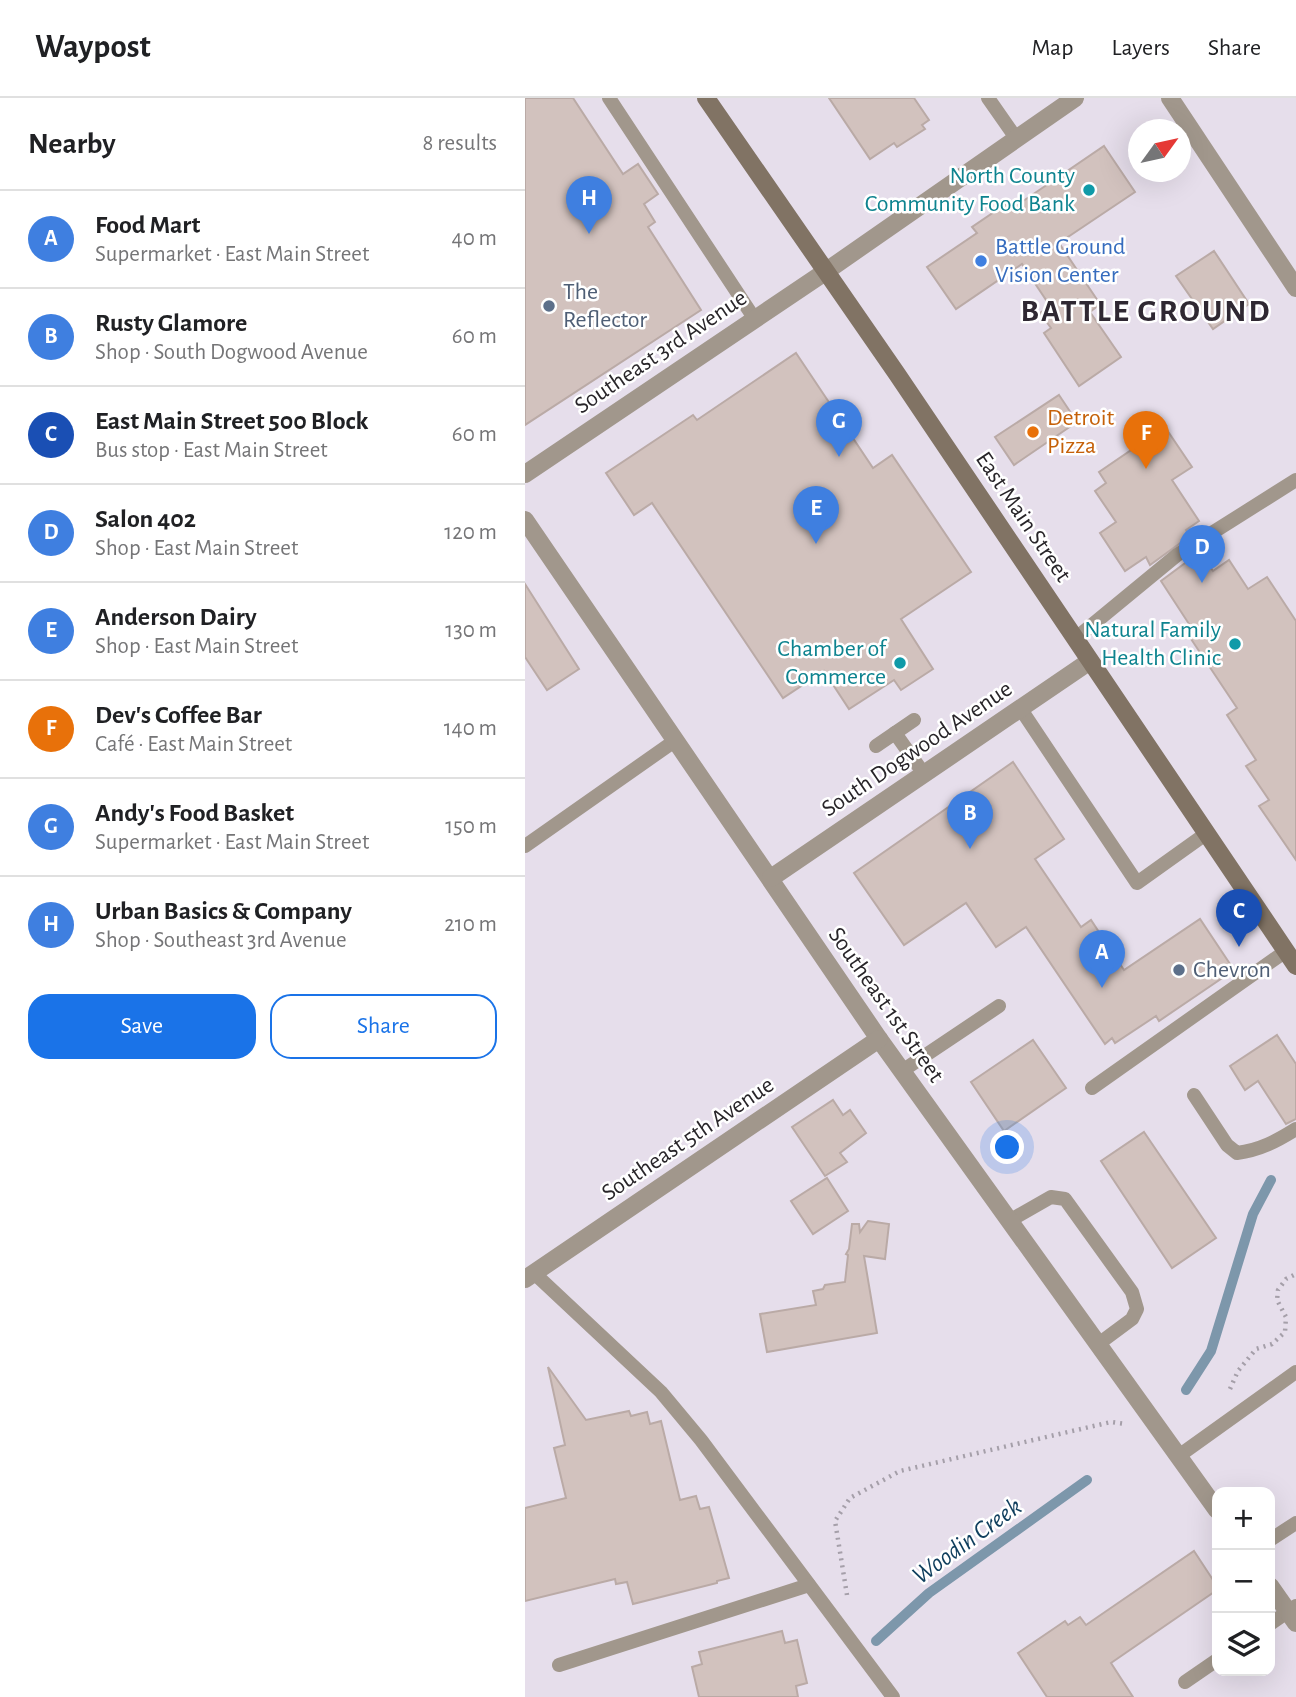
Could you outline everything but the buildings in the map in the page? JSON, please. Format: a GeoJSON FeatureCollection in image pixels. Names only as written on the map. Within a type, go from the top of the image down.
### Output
{"type":"FeatureCollection","features":[{"type":"Feature","properties":{"kind":"main road","name":"East Main Street"},"geometry":{"type":"LineString","coordinates":[[706,98],[1291,958]]}},
{"type":"Feature","properties":{"kind":"street","name":"Southeast 3rd Avenue"},"geometry":{"type":"LineString","coordinates":[[525,474],[825,272],[1075,98]]}},
{"type":"Feature","properties":{"kind":"street"},"geometry":{"type":"LineString","coordinates":[[1170,98],[1296,288]]}},
{"type":"Feature","properties":{"kind":"street","name":"Southeast 1st Street"},"geometry":{"type":"LineString","coordinates":[[525,520],[879,1039],[1212,1503]]}},
{"type":"Feature","properties":{"kind":"street","name":"South Dogwood Avenue"},"geometry":{"type":"LineString","coordinates":[[771,878],[1090,661]]}},
{"type":"Feature","properties":{"kind":"street","name":"Southeast 5th Avenue"},"geometry":{"type":"LineString","coordinates":[[530,1277],[879,1039]]}},
{"type":"Feature","properties":{"kind":"street"},"geometry":{"type":"LineString","coordinates":[[1275,1592],[1293,1614]]}},
{"type":"Feature","properties":{"kind":"lane"},"geometry":{"type":"LineString","coordinates":[[608,98],[754,318]]}},
{"type":"Feature","properties":{"kind":"lane"},"geometry":{"type":"LineString","coordinates":[[988,98],[1016,138]]}},
{"type":"Feature","properties":{"kind":"lane"},"geometry":{"type":"LineString","coordinates":[[1075,639],[1177,555],[1296,480]]}},
{"type":"Feature","properties":{"kind":"lane"},"geometry":{"type":"LineString","coordinates":[[1020,708],[1137,883],[1207,834]]}},
{"type":"Feature","properties":{"kind":"lane"},"geometry":{"type":"LineString","coordinates":[[876,746],[914,720]]}},
{"type":"Feature","properties":{"kind":"lane"},"geometry":{"type":"LineString","coordinates":[[895,733],[924,774]]}},
{"type":"Feature","properties":{"kind":"lane"},"geometry":{"type":"LineString","coordinates":[[525,846],[676,740]]}},
{"type":"Feature","properties":{"kind":"lane"},"geometry":{"type":"LineString","coordinates":[[1092,1088],[1291,958]]}},
{"type":"Feature","properties":{"kind":"lane"},"geometry":{"type":"LineString","coordinates":[[902,1071],[999,1006]]}},
{"type":"Feature","properties":{"kind":"lane"},"geometry":{"type":"LineString","coordinates":[[1194,1095],[1227,1144],[1237,1153],[1271,1144],[1296,1129]]}},
{"type":"Feature","properties":{"kind":"lane"},"geometry":{"type":"LineString","coordinates":[[1009,1221],[1051,1197],[1065,1199],[1132,1292],[1137,1309],[1132,1319],[1097,1345]]}},
{"type":"Feature","properties":{"kind":"lane"},"geometry":{"type":"LineString","coordinates":[[530,1277],[661,1392],[701,1440],[893,1697]]}},
{"type":"Feature","properties":{"kind":"lane"},"geometry":{"type":"LineString","coordinates":[[1180,1455],[1296,1372]]}},
{"type":"Feature","properties":{"kind":"lane"},"geometry":{"type":"LineString","coordinates":[[1275,1537],[1296,1523]]}},
{"type":"Feature","properties":{"kind":"lane"},"geometry":{"type":"LineString","coordinates":[[559,1665],[809,1585]]}},
{"type":"Feature","properties":{"kind":"lane"},"geometry":{"type":"LineString","coordinates":[[1275,1622],[1293,1614]]}},
{"type":"Feature","properties":{"kind":"lane"},"geometry":{"type":"LineString","coordinates":[[1185,1682],[1212,1663]]}},
{"type":"Feature","properties":{"kind":"path"},"geometry":{"type":"LineString","coordinates":[[1225,1400],[1238,1371],[1256,1349],[1272,1344],[1285,1332],[1286,1317],[1277,1300],[1278,1290],[1286,1279],[1296,1274]]}},
{"type":"Feature","properties":{"kind":"path"},"geometry":{"type":"LineString","coordinates":[[847,1597],[835,1521],[850,1498],[899,1471],[1111,1422],[1159,1428]]}},
{"type":"Feature","properties":{"kind":"waterway","name":"Woodin Creek"},"geometry":{"type":"LineString","coordinates":[[1186,1390],[1211,1351],[1253,1214],[1271,1180]]}},
{"type":"Feature","properties":{"kind":"waterway","name":"Woodin Creek"},"geometry":{"type":"LineString","coordinates":[[876,1641],[929,1593],[1087,1480]]}},
{"type":"Feature","properties":{"kind":"place","name":"North County Community Food Bank"},"geometry":{"type":"Point","coordinates":[1089,190]}},
{"type":"Feature","properties":{"kind":"place","name":"Urban Basics & Company"},"geometry":{"type":"Point","coordinates":[589,234]}},
{"type":"Feature","properties":{"kind":"place","name":"Battle Ground Vision Center"},"geometry":{"type":"Point","coordinates":[981,261]}},
{"type":"Feature","properties":{"kind":"place","name":"The Reflector"},"geometry":{"type":"Point","coordinates":[549,306]}},
{"type":"Feature","properties":{"kind":"place","name":"Detroit Pizza"},"geometry":{"type":"Point","coordinates":[1033,432]}},
{"type":"Feature","properties":{"kind":"place","name":"Andy's Food Basket"},"geometry":{"type":"Point","coordinates":[839,457]}},
{"type":"Feature","properties":{"kind":"place","name":"Dev's Coffee Bar"},"geometry":{"type":"Point","coordinates":[1146,469]}},
{"type":"Feature","properties":{"kind":"place","name":"Anderson Dairy"},"geometry":{"type":"Point","coordinates":[816,544]}},
{"type":"Feature","properties":{"kind":"place","name":"Salon 402"},"geometry":{"type":"Point","coordinates":[1202,583]}},
{"type":"Feature","properties":{"kind":"place","name":"Natural Family Health Clinic"},"geometry":{"type":"Point","coordinates":[1235,644]}},
{"type":"Feature","properties":{"kind":"place","name":"Chamber of Commerce"},"geometry":{"type":"Point","coordinates":[900,663]}},
{"type":"Feature","properties":{"kind":"place","name":"Rusty Glamore"},"geometry":{"type":"Point","coordinates":[970,849]}},
{"type":"Feature","properties":{"kind":"place","name":"East Main Street 500 Block"},"geometry":{"type":"Point","coordinates":[1239,947]}},
{"type":"Feature","properties":{"kind":"place","name":"Chevron"},"geometry":{"type":"Point","coordinates":[1179,970]}},
{"type":"Feature","properties":{"kind":"place","name":"Food Mart"},"geometry":{"type":"Point","coordinates":[1102,988]}},
{"type":"Feature","properties":{"kind":"district","name":"BATTLE GROUND"},"geometry":{"type":"Point","coordinates":[1146,311]}}]}
